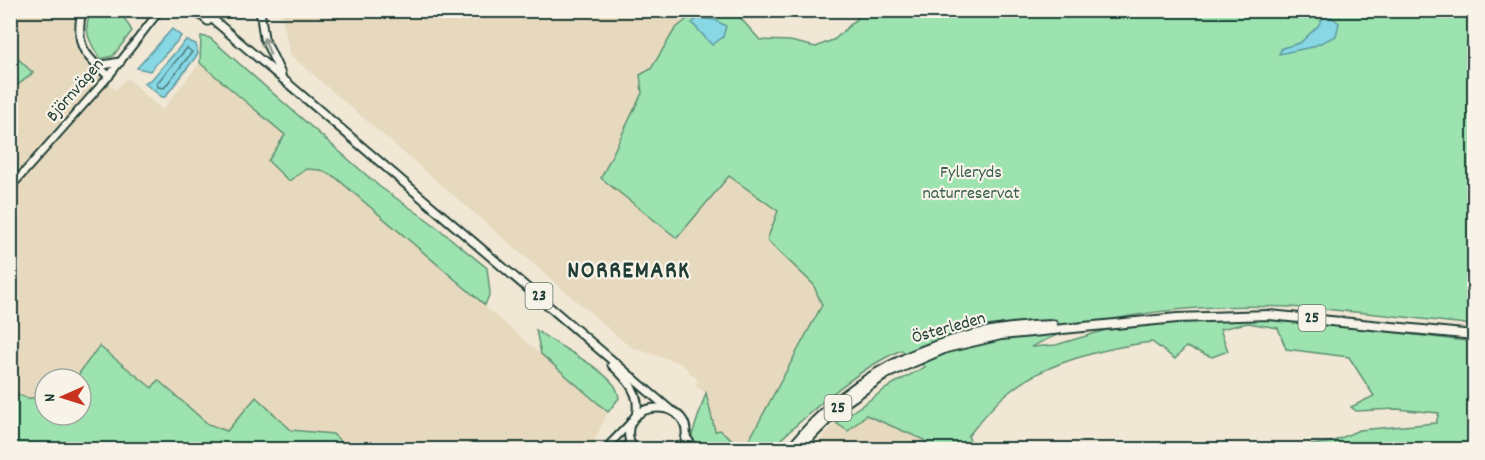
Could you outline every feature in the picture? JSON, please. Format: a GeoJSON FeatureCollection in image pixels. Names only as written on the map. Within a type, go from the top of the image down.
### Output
{"type":"FeatureCollection","features":[{"type":"Feature","properties":{"kind":"highway","name":"Österleden"},"geometry":{"type":"LineString","coordinates":[[797,450],[821,423],[857,393],[900,366],[936,351],[1001,335],[1149,321],[1269,315],[1474,335]]}},
{"type":"Feature","properties":{"kind":"highway","name":"Österleden"},"geometry":{"type":"LineString","coordinates":[[790,450],[818,418],[854,387],[898,361],[933,346],[972,334],[1027,326],[1132,319],[1149,321]]}},
{"type":"Feature","properties":{"kind":"main road","name":"23"},"geometry":{"type":"LineString","coordinates":[[195,10],[613,366],[636,396],[639,405],[629,434],[632,450]]}},
{"type":"Feature","properties":{"kind":"main road","name":"23"},"geometry":{"type":"LineString","coordinates":[[202,10],[669,409],[683,423],[686,437],[695,450]]}},
{"type":"Feature","properties":{"kind":"main road"},"geometry":{"type":"LineString","coordinates":[[212,10],[225,13],[237,10]]}},
{"type":"Feature","properties":{"kind":"main road"},"geometry":{"type":"LineString","coordinates":[[260,10],[264,38],[284,79]]}},
{"type":"Feature","properties":{"kind":"main road"},"geometry":{"type":"LineString","coordinates":[[82,13],[81,45],[87,57],[109,76]]}},
{"type":"Feature","properties":{"kind":"main road"},"geometry":{"type":"LineString","coordinates":[[97,66],[120,62]]}},
{"type":"Feature","properties":{"kind":"main road"},"geometry":{"type":"LineString","coordinates":[[635,418],[654,406],[669,409]]}},
{"type":"Feature","properties":{"kind":"main road"},"geometry":{"type":"LineString","coordinates":[[682,450],[686,437]]}},
{"type":"Feature","properties":{"kind":"street","name":"Björnvägen"},"geometry":{"type":"LineString","coordinates":[[10,188],[109,76],[160,10]]}},
{"type":"Feature","properties":{"kind":"street"},"geometry":{"type":"LineString","coordinates":[[604,450],[635,418]]}},
{"type":"Feature","properties":{"kind":"street"},"geometry":{"type":"LineString","coordinates":[[614,450],[623,447],[632,450]]}},
{"type":"Feature","properties":{"kind":"shaded area"},"geometry":{"type":"Polygon","coordinates":[[[662,10],[683,23],[651,70],[640,75],[642,93],[601,177],[677,238],[729,176],[778,211],[784,255],[813,284],[822,305],[747,444],[738,444],[720,430],[715,432],[706,393],[695,386],[698,380],[680,363],[630,347],[290,55],[281,11],[662,10]]]}},
{"type":"Feature","properties":{"kind":"shaded area"},"geometry":{"type":"Polygon","coordinates":[[[10,11],[78,11],[74,30],[79,55],[115,90],[127,78],[162,110],[200,63],[285,135],[289,181],[305,169],[321,170],[335,177],[608,412],[592,446],[589,450],[348,449],[333,434],[291,430],[256,397],[227,431],[208,424],[158,381],[152,388],[100,346],[84,367],[33,367],[33,398],[11,392],[11,86],[19,84],[32,73],[11,52],[10,11]]]}},
{"type":"Feature","properties":{"kind":"shaded area"},"geometry":{"type":"Polygon","coordinates":[[[866,415],[924,440],[918,449],[811,450],[836,423],[848,431],[866,415]]]}},
{"type":"Feature","properties":{"kind":"green space"},"geometry":{"type":"Polygon","coordinates":[[[92,11],[120,11],[132,31],[113,56],[100,59],[90,41],[87,24],[92,11]]]}},
{"type":"Feature","properties":{"kind":"green space","name":"Fylleryds naturreservat"},"geometry":{"type":"Polygon","coordinates":[[[697,11],[734,11],[760,40],[790,41],[816,47],[835,39],[865,11],[1474,11],[1474,325],[1345,311],[1260,306],[1217,307],[1130,316],[1067,332],[1031,347],[1056,345],[1106,330],[1199,320],[1275,318],[1474,342],[1474,449],[1312,449],[1311,445],[1332,442],[1359,430],[1436,423],[1439,413],[1396,409],[1356,411],[1351,407],[1374,396],[1349,357],[1286,349],[1278,328],[1248,323],[1220,329],[1228,351],[1212,357],[1186,347],[1175,359],[1152,342],[1096,352],[1040,373],[1009,392],[982,419],[968,436],[975,449],[925,449],[924,440],[866,415],[848,431],[836,423],[893,384],[925,367],[901,350],[882,359],[848,381],[770,449],[709,449],[690,441],[706,393],[715,431],[720,430],[738,444],[747,444],[822,305],[813,284],[767,240],[778,211],[729,176],[677,238],[601,178],[642,93],[640,75],[651,69],[675,29],[697,11]]]}},
{"type":"Feature","properties":{"kind":"green space"},"geometry":{"type":"Polygon","coordinates":[[[201,36],[210,38],[380,187],[429,221],[487,268],[490,293],[485,305],[335,177],[321,170],[306,169],[289,181],[268,161],[285,135],[200,63],[201,36]]]}},
{"type":"Feature","properties":{"kind":"green space"},"geometry":{"type":"Polygon","coordinates":[[[11,52],[33,73],[19,84],[11,86],[11,52]]]}},
{"type":"Feature","properties":{"kind":"green space"},"geometry":{"type":"Polygon","coordinates":[[[536,330],[587,362],[614,385],[619,398],[608,412],[541,354],[536,330]]]}},
{"type":"Feature","properties":{"kind":"green space"},"geometry":{"type":"Polygon","coordinates":[[[99,346],[152,388],[158,380],[208,424],[227,431],[256,397],[291,430],[333,434],[348,449],[11,449],[11,392],[33,398],[33,427],[93,427],[93,367],[84,367],[99,346]]]}},
{"type":"Feature","properties":{"kind":"water"},"geometry":{"type":"Polygon","coordinates":[[[1330,16],[1339,23],[1336,36],[1312,47],[1279,54],[1282,48],[1300,43],[1318,26],[1323,17],[1330,16]]]}},
{"type":"Feature","properties":{"kind":"water"},"geometry":{"type":"Polygon","coordinates":[[[698,18],[715,20],[726,26],[723,37],[712,45],[692,23],[698,18]]]}},
{"type":"Feature","properties":{"kind":"water"},"geometry":{"type":"Polygon","coordinates":[[[172,29],[181,36],[179,39],[150,71],[137,68],[172,29]]]}},
{"type":"Feature","properties":{"kind":"water"},"geometry":{"type":"Polygon","coordinates":[[[186,40],[196,44],[198,54],[165,97],[162,97],[144,83],[152,79],[186,40]]]}},
{"type":"Feature","properties":{"kind":"waterway"},"geometry":{"type":"LineString","coordinates":[[10,413],[15,440]]}},
{"type":"Feature","properties":{"kind":"district","name":"NORREMARK"},"geometry":{"type":"Point","coordinates":[629,272]}}]}
